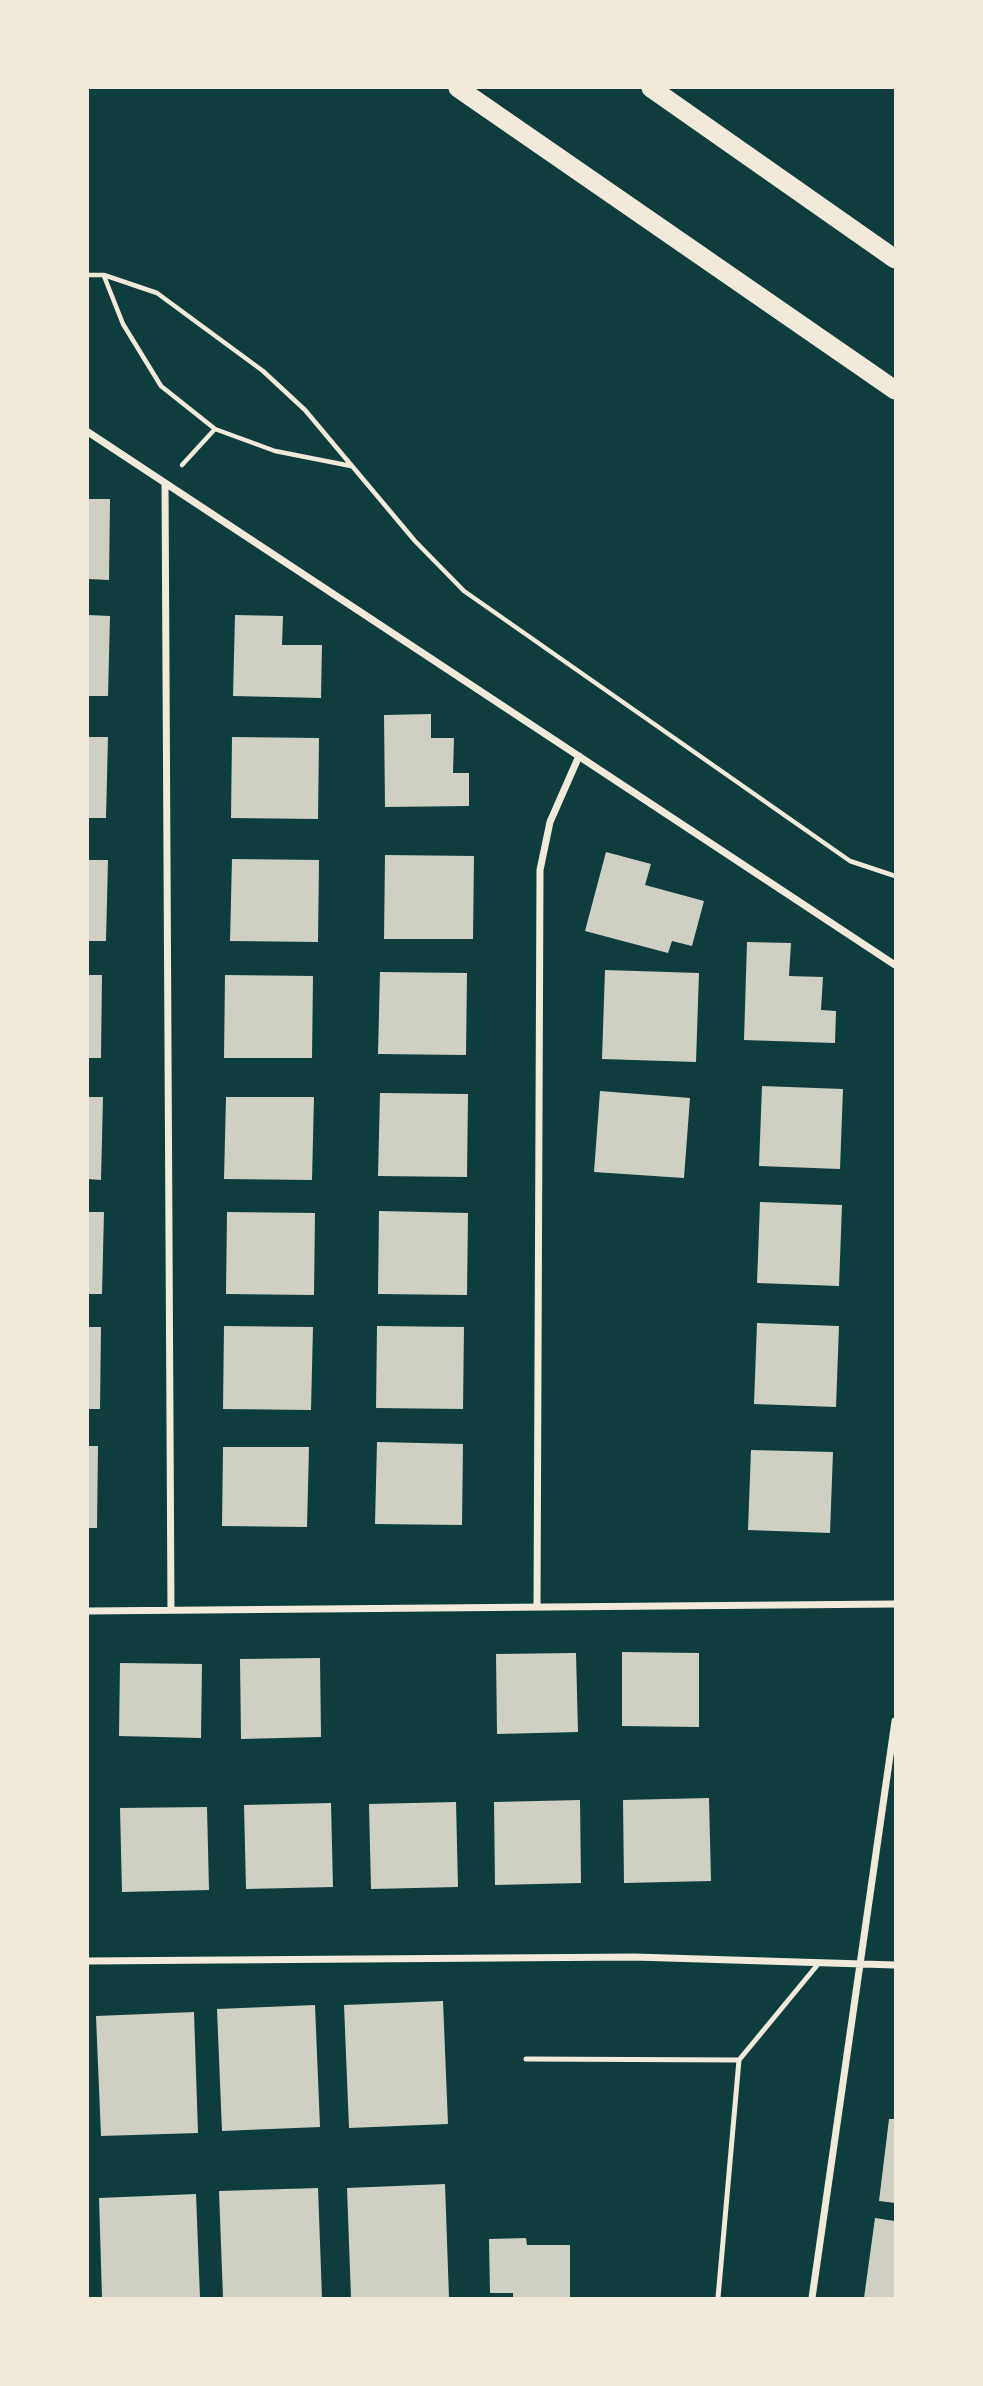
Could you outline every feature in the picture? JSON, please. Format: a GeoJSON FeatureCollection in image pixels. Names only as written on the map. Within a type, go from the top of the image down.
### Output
{"type":"FeatureCollection","features":[{"type":"Feature","properties":{"kind":"highway"},"geometry":{"type":"LineString","coordinates":[[458,88],[895,390]]}},
{"type":"Feature","properties":{"kind":"highway"},"geometry":{"type":"LineString","coordinates":[[650,88],[895,259]]}},
{"type":"Feature","properties":{"kind":"street"},"geometry":{"type":"LineString","coordinates":[[88,432],[895,965]]}},
{"type":"Feature","properties":{"kind":"street"},"geometry":{"type":"LineString","coordinates":[[165,483],[171,1610]]}},
{"type":"Feature","properties":{"kind":"street"},"geometry":{"type":"LineString","coordinates":[[537,1607],[540,870],[550,822],[579,756]]}},
{"type":"Feature","properties":{"kind":"street"},"geometry":{"type":"LineString","coordinates":[[88,1611],[895,1604]]}},
{"type":"Feature","properties":{"kind":"street"},"geometry":{"type":"LineString","coordinates":[[812,2298],[895,1721]]}},
{"type":"Feature","properties":{"kind":"street"},"geometry":{"type":"LineString","coordinates":[[88,1961],[635,1957],[895,1965]]}},
{"type":"Feature","properties":{"kind":"lane"},"geometry":{"type":"LineString","coordinates":[[718,2298],[739,2060],[819,1963]]}},
{"type":"Feature","properties":{"kind":"lane"},"geometry":{"type":"LineString","coordinates":[[526,2059],[739,2060]]}},
{"type":"Feature","properties":{"kind":"path"},"geometry":{"type":"LineString","coordinates":[[88,275],[104,275],[157,293],[263,371],[305,410],[415,541],[464,591],[850,861],[895,876]]}},
{"type":"Feature","properties":{"kind":"path"},"geometry":{"type":"LineString","coordinates":[[104,275],[123,324],[161,386],[215,429],[275,451],[352,466]]}},
{"type":"Feature","properties":{"kind":"path"},"geometry":{"type":"LineString","coordinates":[[165,483],[215,429]]}},
{"type":"Feature","properties":{"kind":"building"},"geometry":{"type":"Polygon","coordinates":[[[88,499],[110,499],[109,580],[88,579],[88,499]]]}},
{"type":"Feature","properties":{"kind":"building"},"geometry":{"type":"Polygon","coordinates":[[[88,615],[110,616],[108,696],[88,696],[88,615]]]}},
{"type":"Feature","properties":{"kind":"building"},"geometry":{"type":"Polygon","coordinates":[[[235,615],[283,616],[282,645],[322,645],[321,698],[233,696],[235,615]]]}},
{"type":"Feature","properties":{"kind":"building"},"geometry":{"type":"Polygon","coordinates":[[[431,714],[431,738],[454,738],[453,773],[469,773],[469,806],[385,807],[384,715],[431,714]]]}},
{"type":"Feature","properties":{"kind":"building"},"geometry":{"type":"Polygon","coordinates":[[[88,737],[108,737],[106,818],[88,818],[88,737]]]}},
{"type":"Feature","properties":{"kind":"building"},"geometry":{"type":"Polygon","coordinates":[[[232,737],[319,738],[318,819],[231,818],[232,737]]]}},
{"type":"Feature","properties":{"kind":"building"},"geometry":{"type":"Polygon","coordinates":[[[606,852],[651,864],[645,885],[704,901],[692,946],[672,941],[668,953],[585,931],[606,852]]]}},
{"type":"Feature","properties":{"kind":"building"},"geometry":{"type":"Polygon","coordinates":[[[385,855],[474,856],[473,939],[384,939],[385,855]]]}},
{"type":"Feature","properties":{"kind":"building"},"geometry":{"type":"Polygon","coordinates":[[[232,859],[319,860],[318,942],[230,941],[232,859]]]}},
{"type":"Feature","properties":{"kind":"building"},"geometry":{"type":"Polygon","coordinates":[[[88,860],[108,860],[106,941],[88,941],[88,860]]]}},
{"type":"Feature","properties":{"kind":"building"},"geometry":{"type":"Polygon","coordinates":[[[747,942],[791,943],[789,976],[823,977],[821,1010],[836,1011],[835,1043],[744,1040],[747,942]]]}},
{"type":"Feature","properties":{"kind":"building"},"geometry":{"type":"Polygon","coordinates":[[[605,970],[699,973],[696,1062],[602,1059],[605,970]]]}},
{"type":"Feature","properties":{"kind":"building"},"geometry":{"type":"Polygon","coordinates":[[[380,972],[467,973],[466,1055],[378,1054],[380,972]]]}},
{"type":"Feature","properties":{"kind":"building"},"geometry":{"type":"Polygon","coordinates":[[[88,975],[102,975],[101,1058],[88,1058],[88,975]]]}},
{"type":"Feature","properties":{"kind":"building"},"geometry":{"type":"Polygon","coordinates":[[[225,975],[313,976],[312,1058],[224,1058],[225,975]]]}},
{"type":"Feature","properties":{"kind":"building"},"geometry":{"type":"Polygon","coordinates":[[[762,1086],[843,1089],[840,1169],[759,1166],[762,1086]]]}},
{"type":"Feature","properties":{"kind":"building"},"geometry":{"type":"Polygon","coordinates":[[[600,1091],[690,1098],[684,1178],[594,1172],[600,1091]]]}},
{"type":"Feature","properties":{"kind":"building"},"geometry":{"type":"Polygon","coordinates":[[[380,1093],[468,1094],[467,1177],[378,1176],[380,1093]]]}},
{"type":"Feature","properties":{"kind":"building"},"geometry":{"type":"Polygon","coordinates":[[[88,1097],[103,1097],[101,1180],[88,1179],[88,1097]]]}},
{"type":"Feature","properties":{"kind":"building"},"geometry":{"type":"Polygon","coordinates":[[[226,1097],[314,1097],[312,1180],[224,1179],[226,1097]]]}},
{"type":"Feature","properties":{"kind":"building"},"geometry":{"type":"Polygon","coordinates":[[[760,1202],[842,1205],[839,1286],[757,1283],[760,1202]]]}},
{"type":"Feature","properties":{"kind":"building"},"geometry":{"type":"Polygon","coordinates":[[[379,1211],[468,1213],[467,1295],[378,1294],[379,1211]]]}},
{"type":"Feature","properties":{"kind":"building"},"geometry":{"type":"Polygon","coordinates":[[[88,1212],[104,1212],[102,1294],[88,1294],[88,1212]]]}},
{"type":"Feature","properties":{"kind":"building"},"geometry":{"type":"Polygon","coordinates":[[[227,1212],[315,1213],[314,1295],[226,1294],[227,1212]]]}},
{"type":"Feature","properties":{"kind":"building"},"geometry":{"type":"Polygon","coordinates":[[[757,1323],[839,1326],[836,1407],[754,1404],[757,1323]]]}},
{"type":"Feature","properties":{"kind":"building"},"geometry":{"type":"Polygon","coordinates":[[[224,1326],[313,1327],[311,1410],[223,1409],[224,1326]]]}},
{"type":"Feature","properties":{"kind":"building"},"geometry":{"type":"Polygon","coordinates":[[[377,1326],[464,1327],[463,1409],[376,1408],[377,1326]]]}},
{"type":"Feature","properties":{"kind":"building"},"geometry":{"type":"Polygon","coordinates":[[[88,1327],[101,1327],[100,1409],[88,1409],[88,1327]]]}},
{"type":"Feature","properties":{"kind":"building"},"geometry":{"type":"Polygon","coordinates":[[[377,1442],[463,1444],[462,1525],[375,1524],[377,1442]]]}},
{"type":"Feature","properties":{"kind":"building"},"geometry":{"type":"Polygon","coordinates":[[[88,1446],[98,1446],[97,1528],[88,1528],[88,1446]]]}},
{"type":"Feature","properties":{"kind":"building"},"geometry":{"type":"Polygon","coordinates":[[[223,1447],[309,1447],[307,1527],[222,1526],[223,1447]]]}},
{"type":"Feature","properties":{"kind":"building"},"geometry":{"type":"Polygon","coordinates":[[[751,1450],[833,1452],[830,1533],[748,1530],[751,1450]]]}},
{"type":"Feature","properties":{"kind":"building"},"geometry":{"type":"Polygon","coordinates":[[[622,1652],[699,1653],[699,1727],[622,1726],[622,1652]]]}},
{"type":"Feature","properties":{"kind":"building"},"geometry":{"type":"Polygon","coordinates":[[[576,1653],[578,1732],[497,1734],[496,1654],[576,1653]]]}},
{"type":"Feature","properties":{"kind":"building"},"geometry":{"type":"Polygon","coordinates":[[[320,1658],[321,1737],[241,1739],[240,1659],[320,1658]]]}},
{"type":"Feature","properties":{"kind":"building"},"geometry":{"type":"Polygon","coordinates":[[[120,1663],[202,1664],[201,1738],[119,1736],[120,1663]]]}},
{"type":"Feature","properties":{"kind":"building"},"geometry":{"type":"Polygon","coordinates":[[[709,1798],[711,1881],[624,1883],[623,1800],[709,1798]]]}},
{"type":"Feature","properties":{"kind":"building"},"geometry":{"type":"Polygon","coordinates":[[[580,1800],[581,1883],[495,1885],[494,1802],[580,1800]]]}},
{"type":"Feature","properties":{"kind":"building"},"geometry":{"type":"Polygon","coordinates":[[[456,1802],[458,1887],[371,1889],[369,1804],[456,1802]]]}},
{"type":"Feature","properties":{"kind":"building"},"geometry":{"type":"Polygon","coordinates":[[[331,1803],[333,1887],[246,1889],[244,1805],[331,1803]]]}},
{"type":"Feature","properties":{"kind":"building"},"geometry":{"type":"Polygon","coordinates":[[[207,1807],[209,1890],[122,1892],[120,1808],[207,1807]]]}},
{"type":"Feature","properties":{"kind":"building"},"geometry":{"type":"Polygon","coordinates":[[[443,2001],[448,2124],[349,2128],[344,2005],[443,2001]]]}},
{"type":"Feature","properties":{"kind":"building"},"geometry":{"type":"Polygon","coordinates":[[[315,2005],[320,2127],[222,2131],[217,2009],[315,2005]]]}},
{"type":"Feature","properties":{"kind":"building"},"geometry":{"type":"Polygon","coordinates":[[[194,2012],[198,2133],[101,2136],[96,2016],[194,2012]]]}},
{"type":"Feature","properties":{"kind":"building"},"geometry":{"type":"Polygon","coordinates":[[[889,2119],[895,2119],[895,2203],[879,2201],[889,2119]]]}},
{"type":"Feature","properties":{"kind":"building"},"geometry":{"type":"Polygon","coordinates":[[[445,2184],[449,2298],[351,2298],[347,2188],[445,2184]]]}},
{"type":"Feature","properties":{"kind":"building"},"geometry":{"type":"Polygon","coordinates":[[[318,2188],[322,2298],[223,2298],[219,2191],[318,2188]]]}},
{"type":"Feature","properties":{"kind":"building"},"geometry":{"type":"Polygon","coordinates":[[[196,2194],[200,2298],[102,2298],[99,2198],[196,2194]]]}},
{"type":"Feature","properties":{"kind":"building"},"geometry":{"type":"Polygon","coordinates":[[[875,2218],[895,2221],[895,2298],[864,2298],[875,2218]]]}},
{"type":"Feature","properties":{"kind":"building"},"geometry":{"type":"Polygon","coordinates":[[[526,2238],[527,2245],[570,2245],[570,2298],[513,2298],[513,2293],[490,2293],[489,2239],[526,2238]]]}}]}
